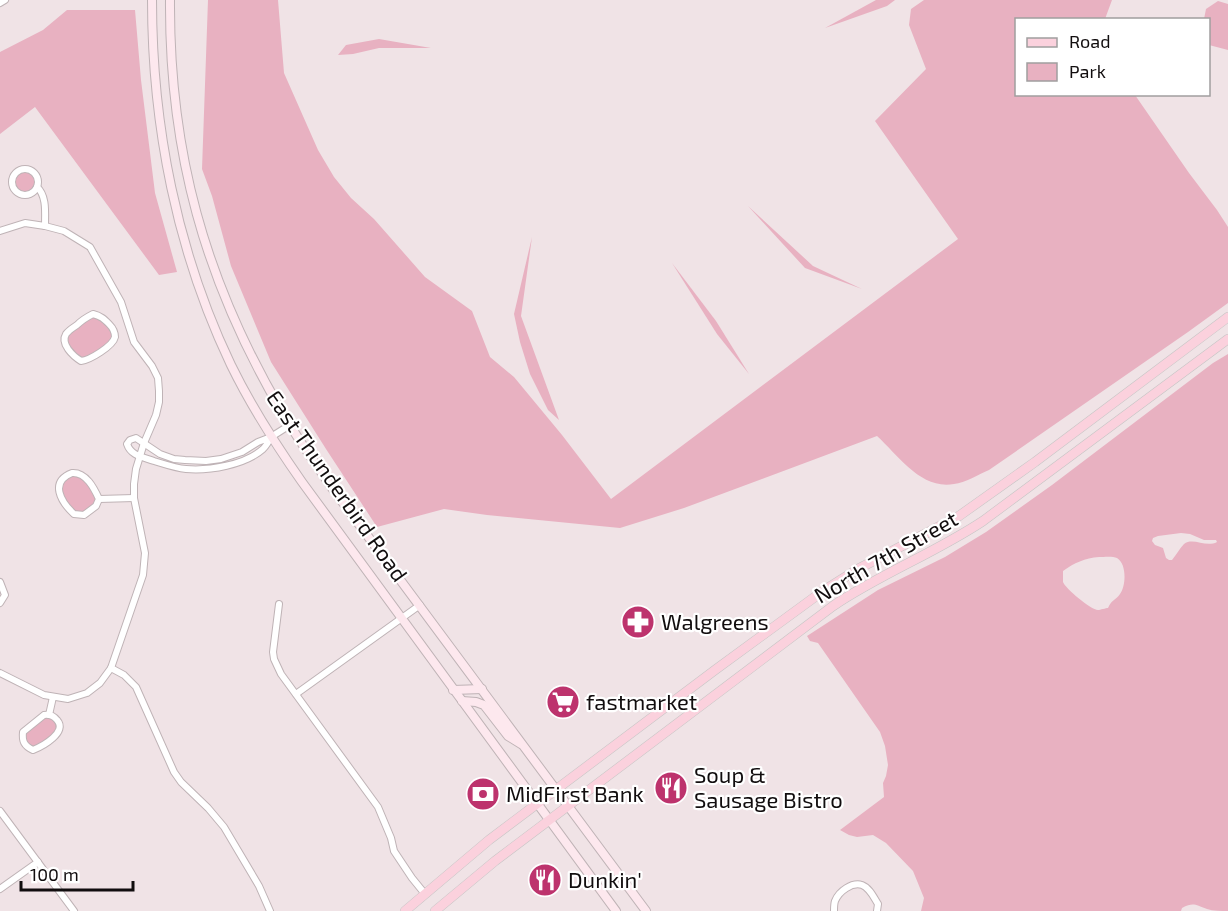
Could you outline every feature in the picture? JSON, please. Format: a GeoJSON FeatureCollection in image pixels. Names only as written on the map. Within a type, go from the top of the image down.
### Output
{"type":"FeatureCollection","features":[{"type":"Feature","properties":{"kind":"main road","name":"East Thunderbird Road"},"geometry":{"type":"LineString","coordinates":[[152,0],[152,40],[158,116],[178,221],[202,294],[232,367],[271,437],[302,482],[616,911]]}},
{"type":"Feature","properties":{"kind":"main road","name":"East Thunderbird Road"},"geometry":{"type":"LineString","coordinates":[[170,0],[176,110],[196,214],[231,313],[260,373],[290,425],[339,497],[646,911]]}},
{"type":"Feature","properties":{"kind":"main road","name":"North 7th Street"},"geometry":{"type":"LineString","coordinates":[[405,911],[479,848],[556,789],[823,591],[858,569],[959,516],[1228,318]]}},
{"type":"Feature","properties":{"kind":"main road","name":"North 7th Street"},"geometry":{"type":"LineString","coordinates":[[435,911],[495,861],[833,606],[864,586],[943,545],[983,521],[1228,339]]}},
{"type":"Feature","properties":{"kind":"main road"},"geometry":{"type":"LineString","coordinates":[[453,690],[482,689]]}},
{"type":"Feature","properties":{"kind":"main road"},"geometry":{"type":"LineString","coordinates":[[462,701],[484,705],[508,736],[525,746]]}},
{"type":"Feature","properties":{"kind":"street"},"geometry":{"type":"LineString","coordinates":[[0,3],[5,0]]}},
{"type":"Feature","properties":{"kind":"street"},"geometry":{"type":"LineString","coordinates":[[37,187],[29,195],[21,194],[14,188],[14,177],[21,170],[30,171],[38,179],[37,187],[43,196],[45,208],[45,226]]}},
{"type":"Feature","properties":{"kind":"street"},"geometry":{"type":"LineString","coordinates":[[0,231],[25,223],[45,226],[64,231],[90,247],[121,302],[134,342],[158,378],[159,402],[136,469],[134,498],[145,553],[143,575],[111,668],[100,683],[87,693],[68,699],[44,696],[0,673]]}},
{"type":"Feature","properties":{"kind":"street"},"geometry":{"type":"LineString","coordinates":[[93,314],[100,315],[113,328],[115,336],[113,340],[102,351],[87,360],[81,361],[65,344],[64,337],[67,333],[93,314]]}},
{"type":"Feature","properties":{"kind":"street"},"geometry":{"type":"LineString","coordinates":[[113,328],[128,323]]}},
{"type":"Feature","properties":{"kind":"street"},"geometry":{"type":"LineString","coordinates":[[271,437],[263,449],[246,459],[204,469],[172,466],[140,456],[130,450],[127,444],[134,438],[160,454],[174,459],[206,461],[242,452],[290,425]]}},
{"type":"Feature","properties":{"kind":"street"},"geometry":{"type":"LineString","coordinates":[[77,473],[83,475],[99,499],[96,506],[84,515],[74,514],[60,496],[59,485],[67,475],[77,473]]}},
{"type":"Feature","properties":{"kind":"street"},"geometry":{"type":"LineString","coordinates":[[99,499],[134,498]]}},
{"type":"Feature","properties":{"kind":"street"},"geometry":{"type":"LineString","coordinates":[[0,582],[5,595],[0,603]]}},
{"type":"Feature","properties":{"kind":"street"},"geometry":{"type":"LineString","coordinates":[[279,604],[273,652],[281,674],[378,807],[394,851],[425,894]]}},
{"type":"Feature","properties":{"kind":"street"},"geometry":{"type":"LineString","coordinates":[[296,694],[420,605]]}},
{"type":"Feature","properties":{"kind":"street"},"geometry":{"type":"LineString","coordinates":[[111,668],[124,675],[136,687],[174,772],[224,827],[259,886],[270,911]]}},
{"type":"Feature","properties":{"kind":"street"},"geometry":{"type":"LineString","coordinates":[[49,714],[53,697]]}},
{"type":"Feature","properties":{"kind":"street"},"geometry":{"type":"LineString","coordinates":[[49,714],[59,723],[58,731],[55,736],[33,750],[24,743],[23,732],[38,718],[49,714]]}},
{"type":"Feature","properties":{"kind":"street"},"geometry":{"type":"LineString","coordinates":[[0,811],[74,911]]}},
{"type":"Feature","properties":{"kind":"street"},"geometry":{"type":"LineString","coordinates":[[0,890],[38,862]]}},
{"type":"Feature","properties":{"kind":"street"},"geometry":{"type":"LineString","coordinates":[[834,911],[835,901],[844,889],[851,885],[864,885],[878,904],[877,911]]}},
{"type":"Feature","properties":{"kind":"green space"},"geometry":{"type":"Polygon","coordinates":[[[208,0],[278,0],[284,73],[318,150],[334,177],[425,277],[472,311],[490,357],[514,377],[611,499],[958,239],[875,121],[926,69],[909,25],[911,9],[924,0],[1112,0],[1105,18],[1015,18],[1015,96],[1136,96],[1228,227],[1228,303],[989,470],[958,483],[942,484],[921,477],[902,462],[877,436],[684,508],[620,528],[444,509],[377,527],[271,362],[231,266],[212,196],[202,169],[208,0]]]}},
{"type":"Feature","properties":{"kind":"green space"},"geometry":{"type":"Polygon","coordinates":[[[876,0],[895,0],[887,6],[825,28],[876,0]]]}},
{"type":"Feature","properties":{"kind":"green space"},"geometry":{"type":"Polygon","coordinates":[[[1218,1],[1228,4],[1228,50],[1210,45],[1210,18],[1204,18],[1206,9],[1218,1]]]}},
{"type":"Feature","properties":{"kind":"green space"},"geometry":{"type":"Polygon","coordinates":[[[67,10],[135,10],[155,193],[177,272],[159,275],[35,107],[0,134],[0,52],[43,30],[67,10]]]}},
{"type":"Feature","properties":{"kind":"green space"},"geometry":{"type":"Polygon","coordinates":[[[379,39],[431,48],[379,48],[338,55],[346,45],[379,39]]]}},
{"type":"Feature","properties":{"kind":"green space"},"geometry":{"type":"Polygon","coordinates":[[[25,169],[34,173],[38,182],[34,191],[25,195],[16,191],[12,182],[16,173],[25,169]]]}},
{"type":"Feature","properties":{"kind":"green space"},"geometry":{"type":"Polygon","coordinates":[[[748,206],[813,266],[862,289],[805,268],[748,206]]]}},
{"type":"Feature","properties":{"kind":"green space"},"geometry":{"type":"Polygon","coordinates":[[[532,237],[521,316],[559,420],[548,410],[530,374],[514,314],[532,237]]]}},
{"type":"Feature","properties":{"kind":"green space"},"geometry":{"type":"Polygon","coordinates":[[[672,263],[716,321],[749,374],[717,334],[672,263]]]}},
{"type":"Feature","properties":{"kind":"green space"},"geometry":{"type":"Polygon","coordinates":[[[93,314],[113,328],[113,340],[81,361],[65,344],[67,333],[93,314]]]}},
{"type":"Feature","properties":{"kind":"green space"},"geometry":{"type":"Polygon","coordinates":[[[1228,354],[1228,911],[1192,905],[1182,908],[1181,911],[921,911],[924,898],[913,871],[886,843],[873,835],[857,837],[840,830],[884,797],[883,783],[888,765],[885,746],[880,732],[818,643],[810,641],[807,636],[878,590],[945,557],[986,532],[1228,354]],[[1181,533],[1158,536],[1152,541],[1163,548],[1169,560],[1172,560],[1182,546],[1188,542],[1213,544],[1217,542],[1216,540],[1204,540],[1181,533]],[[1099,557],[1080,561],[1063,571],[1063,582],[1068,589],[1084,603],[1098,610],[1108,608],[1120,594],[1124,575],[1123,565],[1117,558],[1099,557]]]}},
{"type":"Feature","properties":{"kind":"green space"},"geometry":{"type":"Polygon","coordinates":[[[77,473],[97,495],[96,506],[78,515],[60,496],[59,485],[67,475],[77,473]]]}},
{"type":"Feature","properties":{"kind":"green space"},"geometry":{"type":"Polygon","coordinates":[[[54,717],[58,731],[38,748],[28,747],[23,732],[38,718],[54,717]]]}},
{"type":"Feature","properties":{"kind":"place","name":"Walgreens"},"geometry":{"type":"Point","coordinates":[638,622]}},
{"type":"Feature","properties":{"kind":"place","name":"fastmarket"},"geometry":{"type":"Point","coordinates":[563,702]}},
{"type":"Feature","properties":{"kind":"place","name":"Soup & Sausage Bistro"},"geometry":{"type":"Point","coordinates":[671,788]}},
{"type":"Feature","properties":{"kind":"place","name":"MidFirst Bank"},"geometry":{"type":"Point","coordinates":[483,794]}},
{"type":"Feature","properties":{"kind":"place","name":"Dunkin'"},"geometry":{"type":"Point","coordinates":[545,880]}}]}
